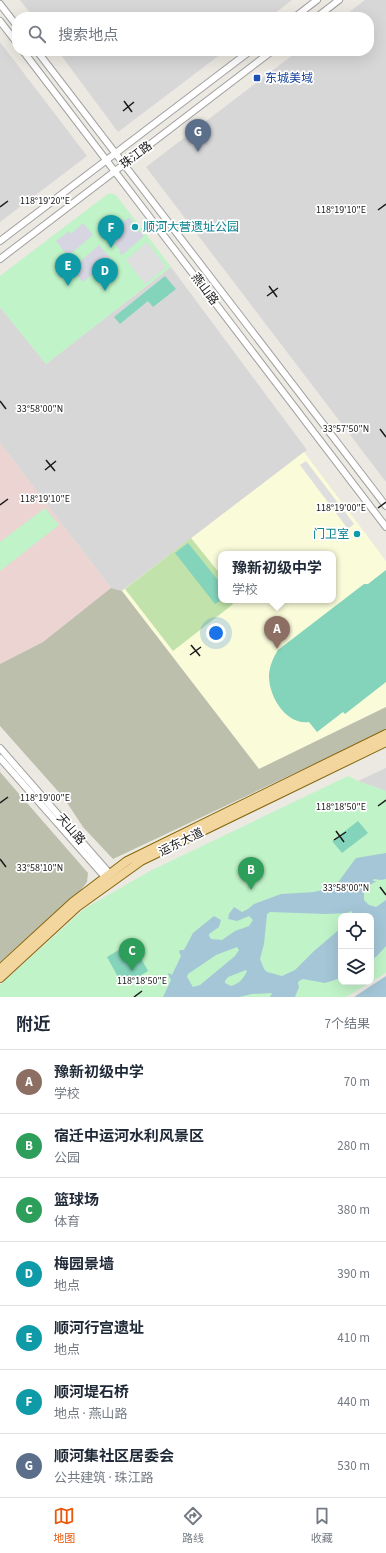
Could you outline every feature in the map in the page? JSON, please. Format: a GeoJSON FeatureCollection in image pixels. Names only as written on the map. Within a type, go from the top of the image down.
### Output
{"type":"FeatureCollection","features":[{"type":"Feature","properties":{"kind":"main road","name":"运东大道"},"geometry":{"type":"LineString","coordinates":[[0,969],[73,902],[135,857],[386,734]]}},
{"type":"Feature","properties":{"kind":"main road","name":"运东大道"},"geometry":{"type":"LineString","coordinates":[[0,978],[77,907],[141,861],[386,742]]}},
{"type":"Feature","properties":{"kind":"street"},"geometry":{"type":"LineString","coordinates":[[301,12],[317,0]]}},
{"type":"Feature","properties":{"kind":"street"},"geometry":{"type":"LineString","coordinates":[[323,12],[339,0]]}},
{"type":"Feature","properties":{"kind":"street"},"geometry":{"type":"LineString","coordinates":[[0,4],[12,20]]}},
{"type":"Feature","properties":{"kind":"street"},"geometry":{"type":"LineString","coordinates":[[0,21],[12,37]]}},
{"type":"Feature","properties":{"kind":"street","name":"燕山路"},"geometry":{"type":"LineString","coordinates":[[27,56],[386,527]]}},
{"type":"Feature","properties":{"kind":"street","name":"燕山路"},"geometry":{"type":"LineString","coordinates":[[41,56],[386,506]]}},
{"type":"Feature","properties":{"kind":"street","name":"珠江路"},"geometry":{"type":"LineString","coordinates":[[0,241],[243,56]]}},
{"type":"Feature","properties":{"kind":"street","name":"珠江路"},"geometry":{"type":"LineString","coordinates":[[0,259],[265,56]]}},
{"type":"Feature","properties":{"kind":"street","name":"天山路"},"geometry":{"type":"LineString","coordinates":[[0,748],[108,876]]}},
{"type":"Feature","properties":{"kind":"street","name":"天山路"},"geometry":{"type":"LineString","coordinates":[[0,758],[108,876]]}},
{"type":"Feature","properties":{"kind":"shaded area"},"geometry":{"type":"Polygon","coordinates":[[[20,0],[292,0],[276,12],[29,12],[20,0]]]}},
{"type":"Feature","properties":{"kind":"shaded area"},"geometry":{"type":"Polygon","coordinates":[[[365,0],[386,0],[386,482],[146,167],[291,56],[374,56],[374,12],[349,12],[365,0]]]}},
{"type":"Feature","properties":{"kind":"shaded area"},"geometry":{"type":"Polygon","coordinates":[[[0,42],[87,156],[0,222],[0,42]]]}},
{"type":"Feature","properties":{"kind":"shaded area"},"geometry":{"type":"Polygon","coordinates":[[[62,56],[218,56],[118,132],[62,56]]]}},
{"type":"Feature","properties":{"kind":"shaded area"},"geometry":{"type":"Polygon","coordinates":[[[129,217],[133,222],[130,224],[137,232],[139,230],[144,236],[122,255],[119,252],[120,250],[110,238],[109,239],[106,236],[129,217]]]}},
{"type":"Feature","properties":{"kind":"shaded area"},"geometry":{"type":"Polygon","coordinates":[[[83,223],[93,235],[68,256],[56,241],[69,231],[71,234],[83,223]]]}},
{"type":"Feature","properties":{"kind":"shaded area"},"geometry":{"type":"Polygon","coordinates":[[[147,242],[166,267],[145,284],[126,260],[147,242]]]}},
{"type":"Feature","properties":{"kind":"shaded area"},"geometry":{"type":"Polygon","coordinates":[[[99,245],[111,259],[83,282],[72,269],[99,245]]]}},
{"type":"Feature","properties":{"kind":"shaded area"},"geometry":{"type":"Polygon","coordinates":[[[171,267],[307,450],[122,591],[111,588],[0,443],[0,307],[46,364],[171,267]]]}},
{"type":"Feature","properties":{"kind":"shaded area"},"geometry":{"type":"Polygon","coordinates":[[[0,443],[111,588],[43,642],[0,664],[0,443]]]}},
{"type":"Feature","properties":{"kind":"shaded area"},"geometry":{"type":"Polygon","coordinates":[[[304,452],[386,561],[386,707],[259,769],[122,591],[304,452]]]}},
{"type":"Feature","properties":{"kind":"shaded area"},"geometry":{"type":"Polygon","coordinates":[[[306,461],[354,524],[348,529],[300,465],[306,461]]]}},
{"type":"Feature","properties":{"kind":"shaded area"},"geometry":{"type":"Polygon","coordinates":[[[111,588],[122,591],[259,769],[386,707],[386,730],[113,859],[83,827],[64,798],[0,726],[0,664],[43,642],[111,588]]]}},
{"type":"Feature","properties":{"kind":"shaded area"},"geometry":{"type":"Polygon","coordinates":[[[386,768],[386,791],[358,781],[386,768]]]}},
{"type":"Feature","properties":{"kind":"shaded area"},"geometry":{"type":"Polygon","coordinates":[[[0,772],[88,873],[87,882],[80,891],[0,962],[0,772]]]}},
{"type":"Feature","properties":{"kind":"green space"},"geometry":{"type":"Polygon","coordinates":[[[109,193],[116,195],[171,267],[46,364],[0,307],[0,276],[109,193]]]}},
{"type":"Feature","properties":{"kind":"green space"},"geometry":{"type":"Polygon","coordinates":[[[165,276],[176,289],[153,307],[148,301],[120,324],[114,317],[165,276]]]}},
{"type":"Feature","properties":{"kind":"green space"},"geometry":{"type":"Polygon","coordinates":[[[45,508],[59,525],[0,571],[0,542],[45,508]]]}},
{"type":"Feature","properties":{"kind":"green space"},"geometry":{"type":"Polygon","coordinates":[[[191,538],[218,571],[218,603],[233,603],[173,651],[125,589],[191,538]]]}},
{"type":"Feature","properties":{"kind":"green space"},"geometry":{"type":"Polygon","coordinates":[[[188,543],[218,580],[218,602],[215,604],[175,553],[188,543]]]}},
{"type":"Feature","properties":{"kind":"green space"},"geometry":{"type":"Polygon","coordinates":[[[386,570],[386,682],[345,714],[343,712],[317,732],[309,722],[300,722],[292,719],[280,707],[275,699],[269,682],[270,668],[278,650],[364,584],[368,584],[386,570]]]}},
{"type":"Feature","properties":{"kind":"green space"},"geometry":{"type":"Polygon","coordinates":[[[348,776],[386,791],[386,973],[374,980],[374,913],[338,913],[338,985],[366,985],[346,997],[0,997],[0,985],[84,909],[150,871],[348,776]]]}},
{"type":"Feature","properties":{"kind":"green space"},"geometry":{"type":"Polygon","coordinates":[[[358,821],[368,833],[342,853],[332,841],[358,821]]]}},
{"type":"Feature","properties":{"kind":"green space"},"geometry":{"type":"Polygon","coordinates":[[[132,942],[148,971],[123,986],[107,957],[132,942]]]}},
{"type":"Feature","properties":{"kind":"water"},"geometry":{"type":"Polygon","coordinates":[[[386,853],[386,879],[374,879],[373,881],[377,881],[364,888],[364,900],[369,905],[376,907],[386,900],[386,946],[374,958],[374,913],[353,913],[351,911],[347,913],[326,914],[270,912],[267,914],[264,944],[260,959],[264,969],[267,972],[282,976],[295,970],[338,931],[338,979],[325,983],[303,979],[298,983],[299,987],[295,997],[270,997],[272,993],[252,994],[239,997],[163,997],[171,980],[168,974],[169,973],[172,975],[181,956],[179,952],[180,950],[184,950],[193,933],[214,916],[221,920],[219,927],[209,934],[209,936],[211,939],[222,940],[235,931],[249,926],[253,920],[249,916],[237,921],[228,919],[229,914],[234,907],[242,912],[254,904],[281,894],[314,892],[336,885],[356,858],[386,853]],[[237,947],[216,955],[188,974],[187,977],[193,987],[200,985],[235,956],[239,950],[237,947]],[[246,970],[228,977],[225,983],[231,986],[236,984],[241,980],[247,971],[246,970]]]}},
{"type":"Feature","properties":{"kind":"water"},"geometry":{"type":"Polygon","coordinates":[[[386,976],[386,997],[354,997],[374,985],[386,976]]]}},
{"type":"Feature","properties":{"kind":"place","name":"东城美域"},"geometry":{"type":"Point","coordinates":[257,78]}},
{"type":"Feature","properties":{"kind":"place","name":"顺河集社区居委会"},"geometry":{"type":"Point","coordinates":[198,152]}},
{"type":"Feature","properties":{"kind":"place","name":"顺河大营遗址公园"},"geometry":{"type":"Point","coordinates":[135,227]}},
{"type":"Feature","properties":{"kind":"place","name":"顺河堤石桥"},"geometry":{"type":"Point","coordinates":[111,248]}},
{"type":"Feature","properties":{"kind":"place","name":"顺河行宫遗址"},"geometry":{"type":"Point","coordinates":[68,286]}},
{"type":"Feature","properties":{"kind":"place","name":"梅园景墙"},"geometry":{"type":"Point","coordinates":[105,291]}},
{"type":"Feature","properties":{"kind":"place","name":"门卫室"},"geometry":{"type":"Point","coordinates":[357,534]}},
{"type":"Feature","properties":{"kind":"place","name":"豫新初级中学"},"geometry":{"type":"Point","coordinates":[277,649]}},
{"type":"Feature","properties":{"kind":"place","name":"宿迁中运河水利风景区"},"geometry":{"type":"Point","coordinates":[251,890]}},
{"type":"Feature","properties":{"kind":"place","name":"篮球场"},"geometry":{"type":"Point","coordinates":[132,971]}}]}
